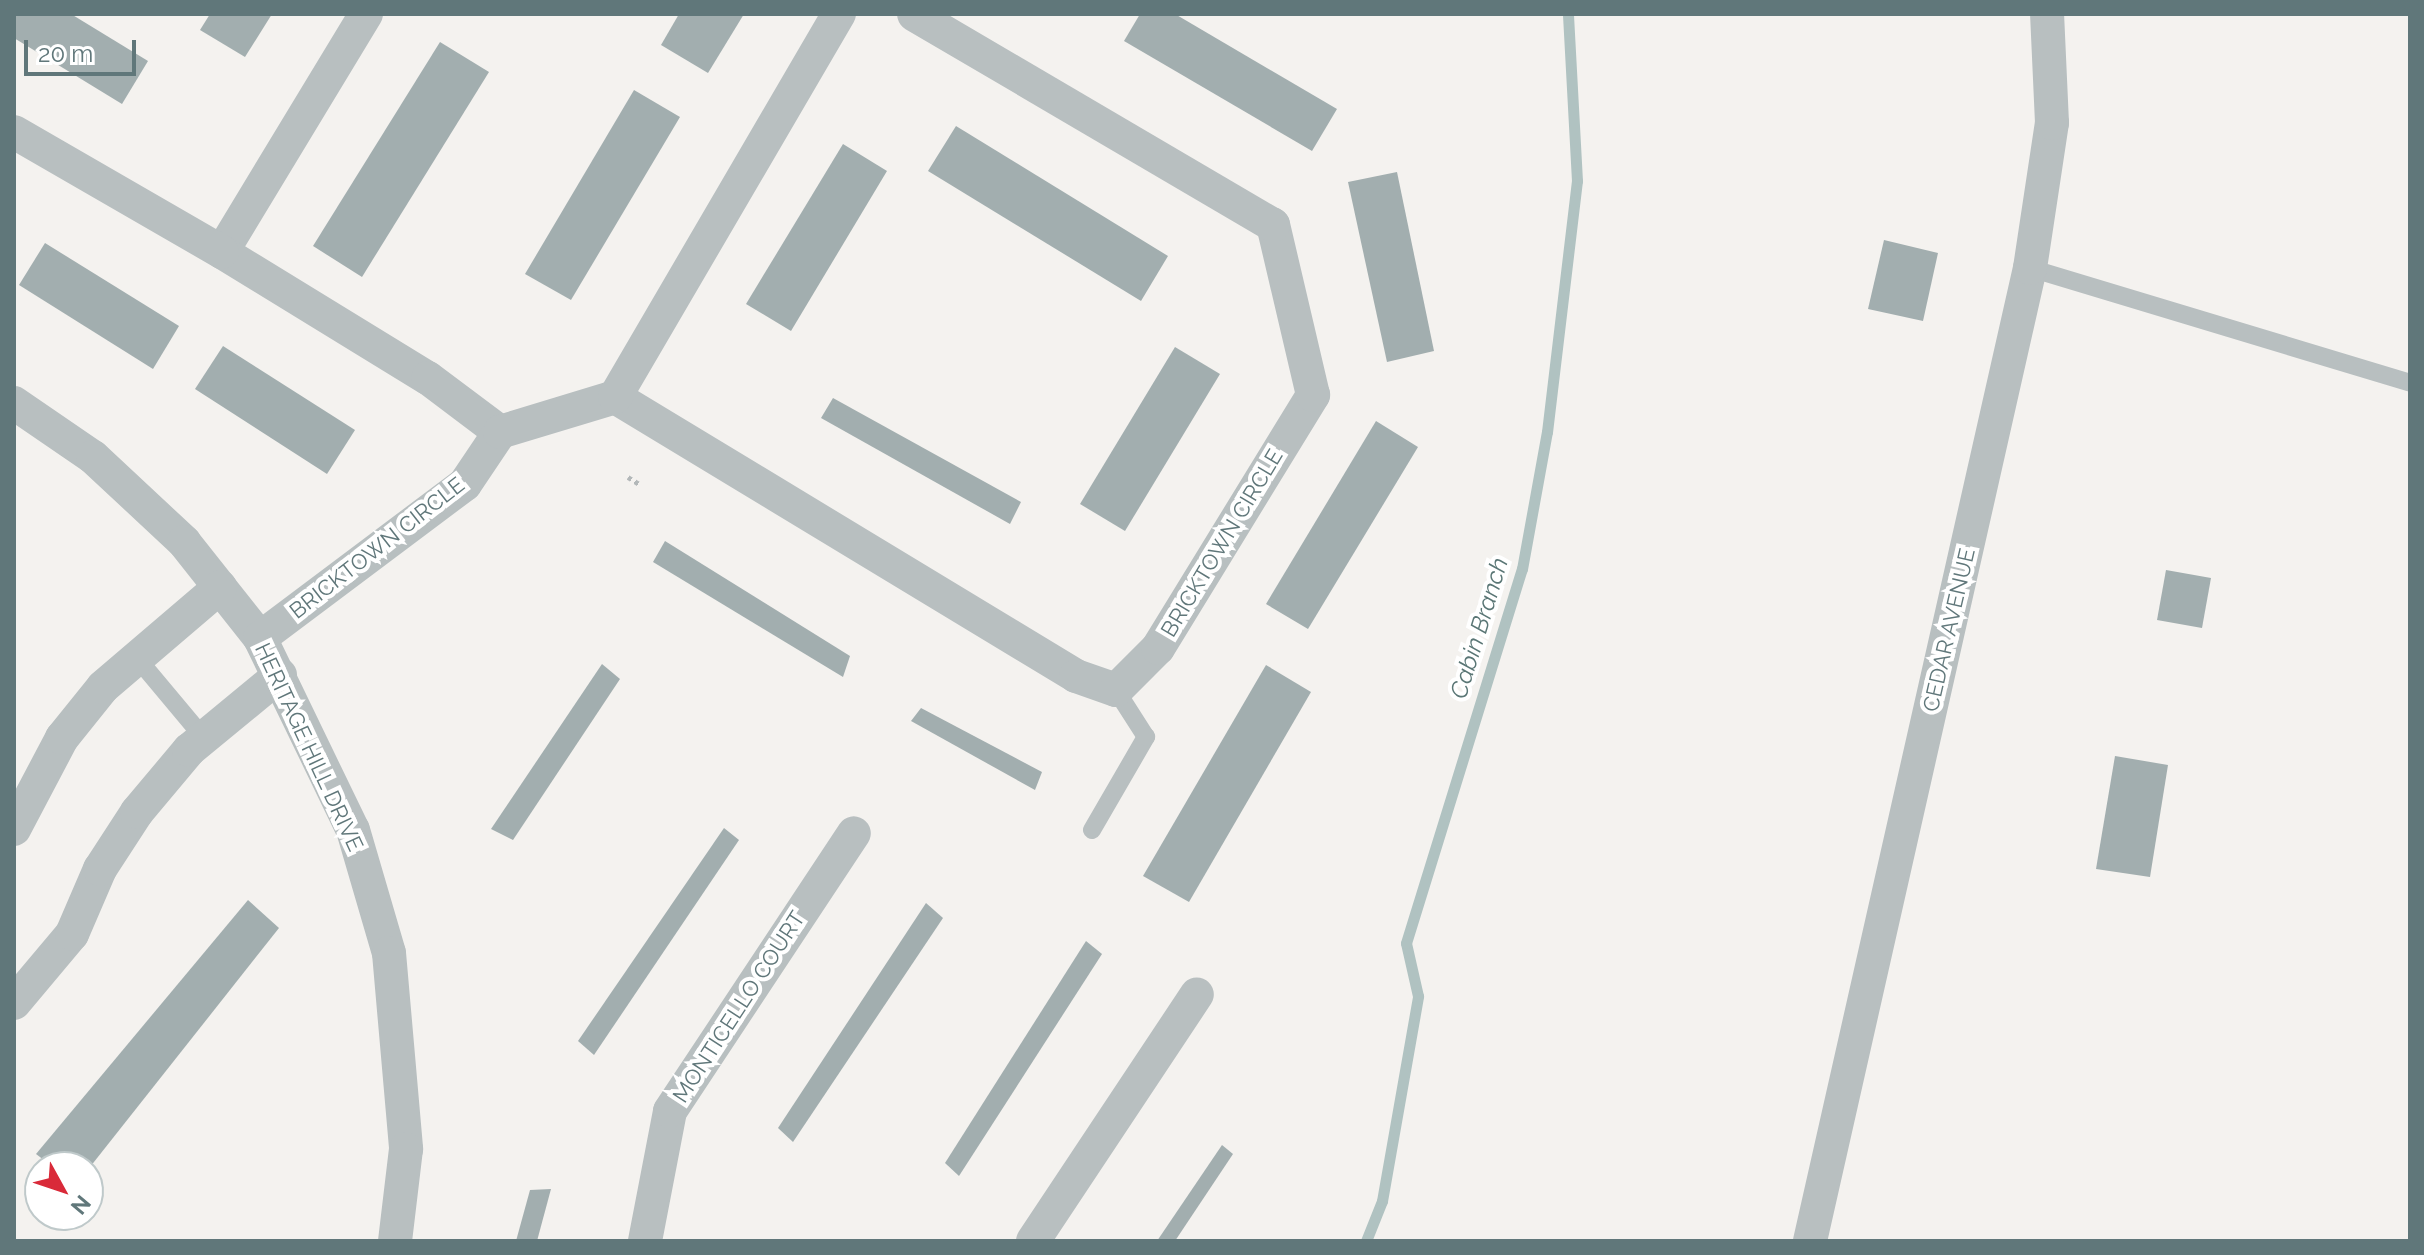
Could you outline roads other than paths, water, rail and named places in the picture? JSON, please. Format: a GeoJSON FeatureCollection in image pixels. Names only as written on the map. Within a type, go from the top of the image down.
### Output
{"type":"FeatureCollection","features":[{"type":"Feature","properties":{"kind":"street"},"geometry":{"type":"LineString","coordinates":[[222,252],[366,14]]}},
{"type":"Feature","properties":{"kind":"street"},"geometry":{"type":"LineString","coordinates":[[14,132],[222,252],[428,378],[500,432],[615,397],[839,14]]}},
{"type":"Feature","properties":{"kind":"street","name":"BRICKTOWN CIRCLE"},"geometry":{"type":"LineString","coordinates":[[914,14],[1273,225],[1313,395],[1158,648],[1116,690]]}},
{"type":"Feature","properties":{"kind":"street","name":"CEDAR AVENUE"},"geometry":{"type":"LineString","coordinates":[[1810,1241],[2030,268],[2052,123],[2047,14]]}},
{"type":"Feature","properties":{"kind":"street"},"geometry":{"type":"LineString","coordinates":[[615,397],[1076,676],[1116,690]]}},
{"type":"Feature","properties":{"kind":"street","name":"HERITAGE HILL DRIVE"},"geometry":{"type":"LineString","coordinates":[[14,403],[93,457],[184,542],[220,587],[260,638],[353,830],[389,953],[406,1149],[395,1241]]}},
{"type":"Feature","properties":{"kind":"street","name":"BRICKTOWN CIRCLE"},"geometry":{"type":"LineString","coordinates":[[260,638],[465,484],[500,432]]}},
{"type":"Feature","properties":{"kind":"street"},"geometry":{"type":"LineString","coordinates":[[14,829],[62,738],[137,658],[220,587]]}},
{"type":"Feature","properties":{"kind":"street"},"geometry":{"type":"LineString","coordinates":[[14,1003],[72,934],[100,869],[137,812],[204,738],[280,675]]}},
{"type":"Feature","properties":{"kind":"street","name":"MONTICELLO COURT"},"geometry":{"type":"LineString","coordinates":[[645,1241],[670,1111],[854,833]]}},
{"type":"Feature","properties":{"kind":"street"},"geometry":{"type":"LineString","coordinates":[[1033,1241],[1197,994]]}},
{"type":"Feature","properties":{"kind":"lane"},"geometry":{"type":"LineString","coordinates":[[2030,268],[2410,383]]}},
{"type":"Feature","properties":{"kind":"lane"},"geometry":{"type":"LineString","coordinates":[[137,658],[204,738]]}},
{"type":"Feature","properties":{"kind":"lane"},"geometry":{"type":"LineString","coordinates":[[1092,830],[1146,737],[1116,690]]}},
{"type":"Feature","properties":{"kind":"waterway","name":"Cabin Branch"},"geometry":{"type":"LineString","coordinates":[[1366,1241],[1382,1201],[1418,996],[1406,943],[1522,569],[1547,432],[1577,181],[1568,14]]}}]}
